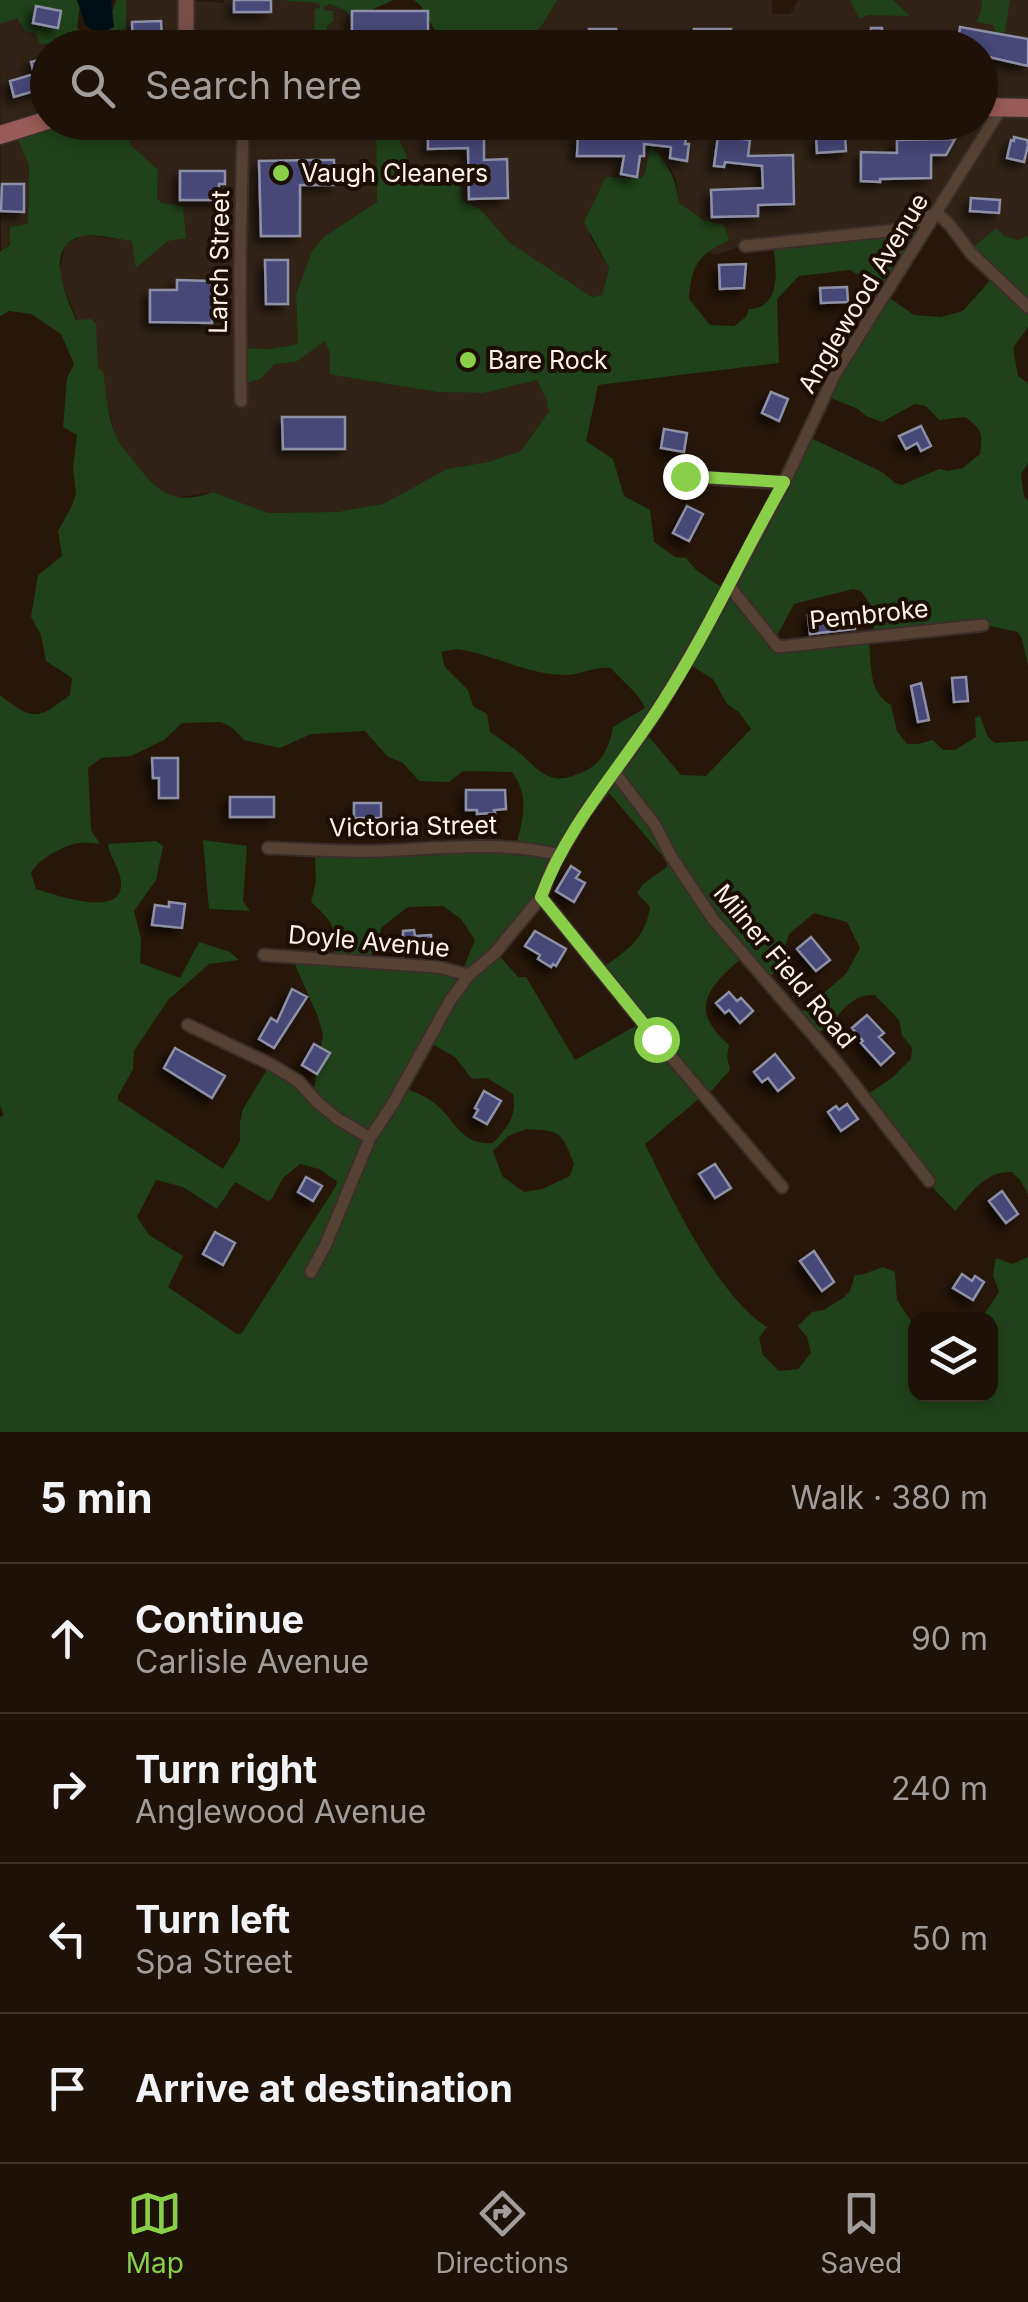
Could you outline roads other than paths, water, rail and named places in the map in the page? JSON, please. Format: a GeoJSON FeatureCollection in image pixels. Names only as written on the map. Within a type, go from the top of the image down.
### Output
{"type":"FeatureCollection","features":[{"type":"Feature","properties":{"kind":"main road"},"geometry":{"type":"LineString","coordinates":[[186,0],[186,30]]}},
{"type":"Feature","properties":{"kind":"main road"},"geometry":{"type":"LineString","coordinates":[[998,108],[1028,108]]}},
{"type":"Feature","properties":{"kind":"main road"},"geometry":{"type":"LineString","coordinates":[[0,134],[30,125]]}},
{"type":"Feature","properties":{"kind":"street","name":"Anglewood Avenue"},"geometry":{"type":"LineString","coordinates":[[998,114],[1002,108]]}},
{"type":"Feature","properties":{"kind":"street","name":"Larch Street"},"geometry":{"type":"LineString","coordinates":[[241,402],[243,140]]}},
{"type":"Feature","properties":{"kind":"street","name":"Anglewood Avenue"},"geometry":{"type":"LineString","coordinates":[[311,1272],[370,1138],[450,1000],[541,897],[552,866],[585,812],[662,703],[784,482],[835,374],[982,140]]}},
{"type":"Feature","properties":{"kind":"street"},"geometry":{"type":"LineString","coordinates":[[744,246],[896,230],[937,213],[971,253],[1028,308]]}},
{"type":"Feature","properties":{"kind":"street"},"geometry":{"type":"LineString","coordinates":[[685,476],[784,482]]}},
{"type":"Feature","properties":{"kind":"street","name":"Pembroke"},"geometry":{"type":"LineString","coordinates":[[729,586],[778,647],[983,625]]}},
{"type":"Feature","properties":{"kind":"street","name":"Milner Field Road"},"geometry":{"type":"LineString","coordinates":[[615,773],[655,825],[713,920],[814,1035],[929,1181]]}},
{"type":"Feature","properties":{"kind":"street","name":"Victoria Street"},"geometry":{"type":"LineString","coordinates":[[268,848],[376,851],[485,847],[537,849],[559,855]]}},
{"type":"Feature","properties":{"kind":"street"},"geometry":{"type":"LineString","coordinates":[[541,897],[782,1187]]}},
{"type":"Feature","properties":{"kind":"street","name":"Doyle Avenue"},"geometry":{"type":"LineString","coordinates":[[264,955],[438,966],[469,975]]}},
{"type":"Feature","properties":{"kind":"street"},"geometry":{"type":"LineString","coordinates":[[188,1025],[298,1081],[319,1104],[370,1138]]}},
{"type":"Feature","properties":{"kind":"place","name":"Vaugh Cleaners"},"geometry":{"type":"Point","coordinates":[281,173]}},
{"type":"Feature","properties":{"kind":"place","name":"Bare Rock"},"geometry":{"type":"Point","coordinates":[468,360]}}]}
